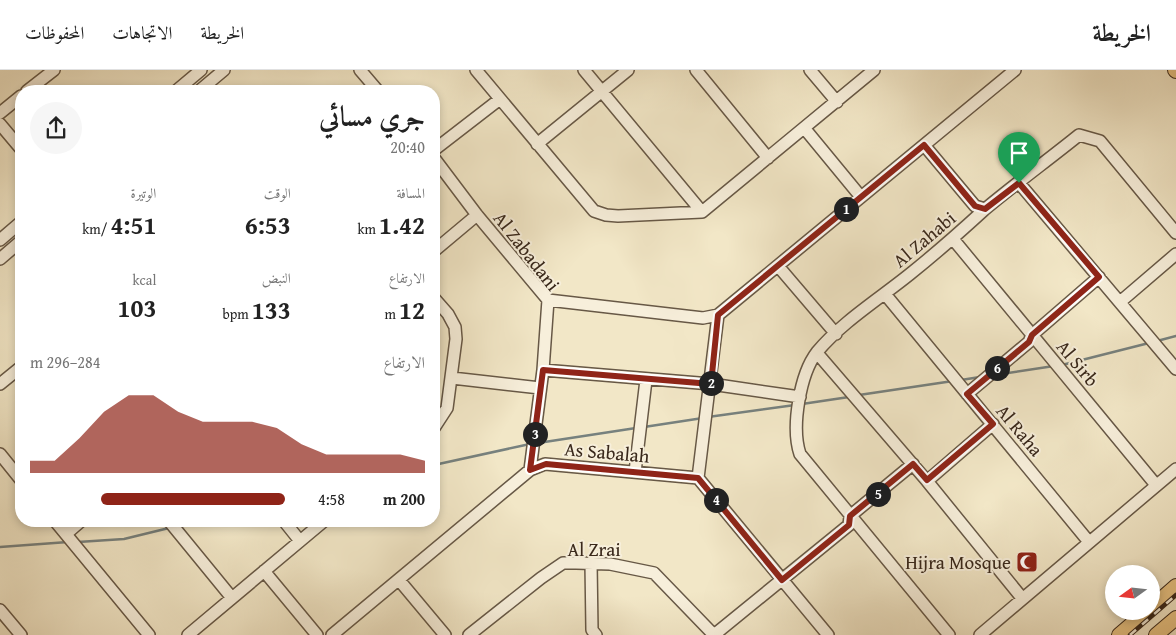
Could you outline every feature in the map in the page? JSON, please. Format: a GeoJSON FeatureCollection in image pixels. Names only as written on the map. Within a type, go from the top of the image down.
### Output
{"type":"FeatureCollection","features":[{"type":"Feature","properties":{"kind":"main road"},"geometry":{"type":"LineString","coordinates":[[1160,600],[1176,586]]}},
{"type":"Feature","properties":{"kind":"main road"},"geometry":{"type":"LineString","coordinates":[[1156,635],[1176,618]]}},
{"type":"Feature","properties":{"kind":"main road"},"geometry":{"type":"LineString","coordinates":[[1119,635],[1136,620]]}},
{"type":"Feature","properties":{"kind":"street"},"geometry":{"type":"LineString","coordinates":[[35,85],[54,70]]}},
{"type":"Feature","properties":{"kind":"street"},"geometry":{"type":"LineString","coordinates":[[183,85],[201,70]]}},
{"type":"Feature","properties":{"kind":"street"},"geometry":{"type":"LineString","coordinates":[[206,85],[224,70]]}},
{"type":"Feature","properties":{"kind":"street"},"geometry":{"type":"LineString","coordinates":[[360,70],[373,85]]}},
{"type":"Feature","properties":{"kind":"street"},"geometry":{"type":"LineString","coordinates":[[476,70],[594,211],[606,216],[702,212],[805,129],[874,70]]}},
{"type":"Feature","properties":{"kind":"street"},"geometry":{"type":"LineString","coordinates":[[584,70],[702,212]]}},
{"type":"Feature","properties":{"kind":"street"},"geometry":{"type":"LineString","coordinates":[[537,144],[628,70]]}},
{"type":"Feature","properties":{"kind":"street"},"geometry":{"type":"LineString","coordinates":[[696,70],[768,158]]}},
{"type":"Feature","properties":{"kind":"street"},"geometry":{"type":"LineString","coordinates":[[810,70],[837,102]]}},
{"type":"Feature","properties":{"kind":"street"},"geometry":{"type":"LineString","coordinates":[[548,300],[703,318],[718,315],[1016,70]]}},
{"type":"Feature","properties":{"kind":"street"},"geometry":{"type":"LineString","coordinates":[[440,145],[500,99]]}},
{"type":"Feature","properties":{"kind":"street"},"geometry":{"type":"LineString","coordinates":[[0,113],[15,101]]}},
{"type":"Feature","properties":{"kind":"street"},"geometry":{"type":"LineString","coordinates":[[0,124],[15,142]]}},
{"type":"Feature","properties":{"kind":"street"},"geometry":{"type":"LineString","coordinates":[[805,129],[861,197]]}},
{"type":"Feature","properties":{"kind":"street","name":"Al Zahabi"},"geometry":{"type":"LineString","coordinates":[[949,635],[800,454],[796,440],[800,396],[805,374],[817,353],[836,334],[953,239],[985,209],[1079,135],[1100,141],[1176,233]]}},
{"type":"Feature","properties":{"kind":"street"},"geometry":{"type":"LineString","coordinates":[[924,145],[975,206],[985,209]]}},
{"type":"Feature","properties":{"kind":"street","name":"Al Zabadani"},"geometry":{"type":"LineString","coordinates":[[440,166],[548,300],[543,370],[530,470]]}},
{"type":"Feature","properties":{"kind":"street"},"geometry":{"type":"LineString","coordinates":[[1019,183],[1176,369]]}},
{"type":"Feature","properties":{"kind":"street"},"geometry":{"type":"LineString","coordinates":[[440,246],[477,214]]}},
{"type":"Feature","properties":{"kind":"street"},"geometry":{"type":"LineString","coordinates":[[0,240],[15,227]]}},
{"type":"Feature","properties":{"kind":"street","name":"Al Sirb"},"geometry":{"type":"LineString","coordinates":[[953,239],[1156,486]]}},
{"type":"Feature","properties":{"kind":"street"},"geometry":{"type":"LineString","coordinates":[[0,258],[15,245]]}},
{"type":"Feature","properties":{"kind":"street"},"geometry":{"type":"LineString","coordinates":[[1120,302],[1176,254]]}},
{"type":"Feature","properties":{"kind":"street"},"geometry":{"type":"LineString","coordinates":[[778,266],[836,334]]}},
{"type":"Feature","properties":{"kind":"street"},"geometry":{"type":"LineString","coordinates":[[967,394],[1029,342],[1032,335],[1099,277]]}},
{"type":"Feature","properties":{"kind":"street","name":"Al Raha"},"geometry":{"type":"LineString","coordinates":[[885,294],[1089,542]]}},
{"type":"Feature","properties":{"kind":"street"},"geometry":{"type":"LineString","coordinates":[[440,305],[455,327],[456,339],[448,408],[440,419]]}},
{"type":"Feature","properties":{"kind":"street"},"geometry":{"type":"LineString","coordinates":[[718,315],[698,478],[828,635]]}},
{"type":"Feature","properties":{"kind":"street"},"geometry":{"type":"LineString","coordinates":[[817,353],[927,480],[1022,598]]}},
{"type":"Feature","properties":{"kind":"street"},"geometry":{"type":"LineString","coordinates":[[543,370],[711,384],[800,396]]}},
{"type":"Feature","properties":{"kind":"street"},"geometry":{"type":"LineString","coordinates":[[0,384],[15,372]]}},
{"type":"Feature","properties":{"kind":"street"},"geometry":{"type":"LineString","coordinates":[[452,378],[540,388]]}},
{"type":"Feature","properties":{"kind":"street"},"geometry":{"type":"LineString","coordinates":[[635,472],[646,380]]}},
{"type":"Feature","properties":{"kind":"street"},"geometry":{"type":"LineString","coordinates":[[927,480],[993,424]]}},
{"type":"Feature","properties":{"kind":"street"},"geometry":{"type":"LineString","coordinates":[[0,454],[15,473]]}},
{"type":"Feature","properties":{"kind":"street","name":"As Sabalah"},"geometry":{"type":"LineString","coordinates":[[332,635],[530,470],[546,464],[698,478]]}},
{"type":"Feature","properties":{"kind":"street"},"geometry":{"type":"LineString","coordinates":[[708,633],[782,580],[849,525],[850,516],[913,464]]}},
{"type":"Feature","properties":{"kind":"street"},"geometry":{"type":"LineString","coordinates":[[980,635],[1156,486],[1175,473]]}},
{"type":"Feature","properties":{"kind":"street"},"geometry":{"type":"LineString","coordinates":[[60,527],[149,635]]}},
{"type":"Feature","properties":{"kind":"street"},"geometry":{"type":"LineString","coordinates":[[66,534],[74,527]]}},
{"type":"Feature","properties":{"kind":"street"},"geometry":{"type":"LineString","coordinates":[[174,527],[232,598]]}},
{"type":"Feature","properties":{"kind":"street"},"geometry":{"type":"LineString","coordinates":[[289,527],[300,542]]}},
{"type":"Feature","properties":{"kind":"street"},"geometry":{"type":"LineString","coordinates":[[188,635],[317,527]]}},
{"type":"Feature","properties":{"kind":"street","name":"Al Zrai"},"geometry":{"type":"LineString","coordinates":[[478,633],[563,563],[632,568],[654,573],[708,633]]}},
{"type":"Feature","properties":{"kind":"street"},"geometry":{"type":"LineString","coordinates":[[591,564],[592,630],[596,635]]}},
{"type":"Feature","properties":{"kind":"street"},"geometry":{"type":"LineString","coordinates":[[264,571],[317,635]]}},
{"type":"Feature","properties":{"kind":"street"},"geometry":{"type":"LineString","coordinates":[[399,580],[445,635]]}},
{"type":"Feature","properties":{"kind":"street"},"geometry":{"type":"LineString","coordinates":[[0,610],[21,635]]}},
{"type":"Feature","properties":{"kind":"waterway"},"geometry":{"type":"LineString","coordinates":[[1157,341],[1176,336]]}},
{"type":"Feature","properties":{"kind":"waterway"},"geometry":{"type":"LineString","coordinates":[[1062,365],[1149,343]]}},
{"type":"Feature","properties":{"kind":"waterway"},"geometry":{"type":"LineString","coordinates":[[995,375],[1054,366]]}},
{"type":"Feature","properties":{"kind":"waterway"},"geometry":{"type":"LineString","coordinates":[[961,380],[980,377]]}},
{"type":"Feature","properties":{"kind":"waterway"},"geometry":{"type":"LineString","coordinates":[[859,395],[953,381]]}},
{"type":"Feature","properties":{"kind":"waterway"},"geometry":{"type":"LineString","coordinates":[[802,404],[849,397]]}},
{"type":"Feature","properties":{"kind":"waterway"},"geometry":{"type":"LineString","coordinates":[[708,417],[795,405]]}},
{"type":"Feature","properties":{"kind":"waterway"},"geometry":{"type":"LineString","coordinates":[[644,427],[703,418]]}},
{"type":"Feature","properties":{"kind":"waterway"},"geometry":{"type":"LineString","coordinates":[[538,443],[636,428]]}},
{"type":"Feature","properties":{"kind":"waterway"},"geometry":{"type":"LineString","coordinates":[[440,464],[530,444]]}},
{"type":"Feature","properties":{"kind":"waterway"},"geometry":{"type":"LineString","coordinates":[[78,542],[124,539],[169,528]]}},
{"type":"Feature","properties":{"kind":"waterway"},"geometry":{"type":"LineString","coordinates":[[0,547],[68,542]]}},
{"type":"Feature","properties":{"kind":"railway"},"geometry":{"type":"LineString","coordinates":[[1130,635],[1176,595]]}},
{"type":"Feature","properties":{"kind":"place","name":"Hijra Mosque"},"geometry":{"type":"Point","coordinates":[1027,562]}},
{"type":"Feature","properties":{"kind":"route"},"geometry":{"type":"LineString","coordinates":[[924,145],[975,206],[980,208],[985,209],[1019,183],[1099,277],[1032,335],[1029,342],[967,394],[993,424],[927,480],[913,464],[850,516],[849,525],[782,580],[698,478],[546,464],[530,470],[543,370],[711,384],[718,315],[924,145]]}}]}
